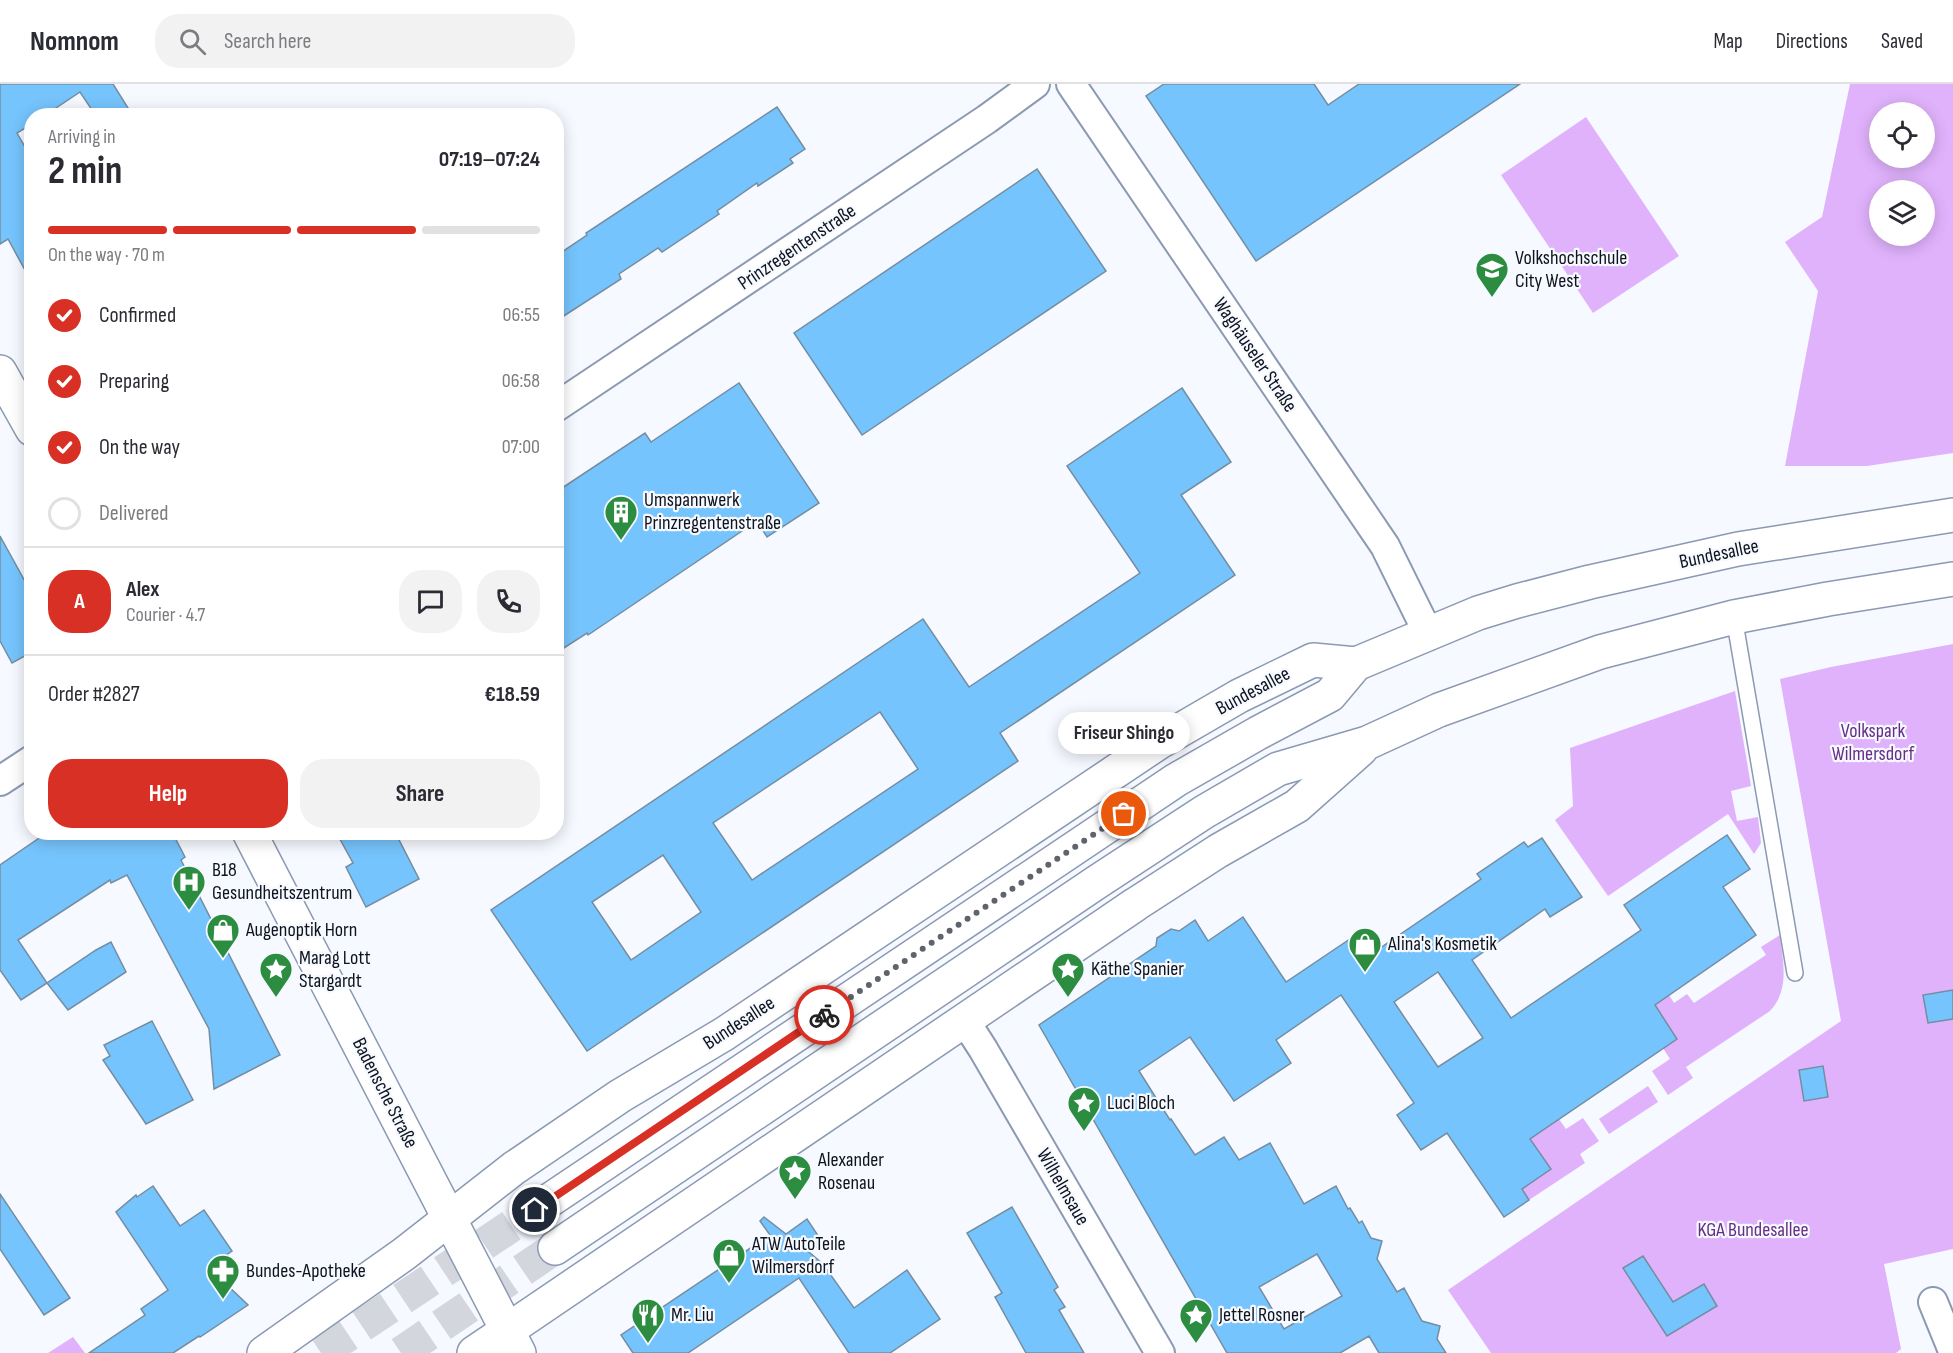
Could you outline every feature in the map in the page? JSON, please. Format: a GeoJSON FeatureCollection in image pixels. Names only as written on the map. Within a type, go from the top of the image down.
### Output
{"type":"FeatureCollection","features":[{"type":"Feature","properties":{"kind":"main road"},"geometry":{"type":"LineString","coordinates":[[0,372],[24,415]]}},
{"type":"Feature","properties":{"kind":"main road","name":"Bundesallee"},"geometry":{"type":"LineString","coordinates":[[535,1210],[1176,780],[1330,695],[1356,664],[1478,613],[1590,582],[1738,549],[1953,515]]}},
{"type":"Feature","properties":{"kind":"main road"},"geometry":{"type":"LineString","coordinates":[[555,1248],[1078,895],[1204,812],[1278,769],[1367,743],[1438,710],[1600,652],[1734,617],[1953,579]]}},
{"type":"Feature","properties":{"kind":"main road","name":"Bundesallee"},"geometry":{"type":"LineString","coordinates":[[264,1353],[393,1261],[514,1168],[620,1096],[724,1034],[1158,743],[1239,696],[1313,660],[1356,664]]}},
{"type":"Feature","properties":{"kind":"main road"},"geometry":{"type":"LineString","coordinates":[[474,1353],[514,1342],[965,1021],[1136,904],[1227,846],[1297,806],[1367,743]]}},
{"type":"Feature","properties":{"kind":"main road","name":"Badensche Straße"},"geometry":{"type":"LineString","coordinates":[[253,840],[514,1342]]}},
{"type":"Feature","properties":{"kind":"street","name":"Prinzregentenstraße"},"geometry":{"type":"LineString","coordinates":[[564,402],[977,126],[1035,84]]}},
{"type":"Feature","properties":{"kind":"street","name":"Waghäuseler Straße"},"geometry":{"type":"LineString","coordinates":[[1071,84],[1385,546],[1428,633]]}},
{"type":"Feature","properties":{"kind":"street"},"geometry":{"type":"LineString","coordinates":[[0,781],[24,765]]}},
{"type":"Feature","properties":{"kind":"street","name":"Wilhelmsaue"},"geometry":{"type":"LineString","coordinates":[[965,1021],[1160,1353]]}},
{"type":"Feature","properties":{"kind":"street"},"geometry":{"type":"LineString","coordinates":[[1933,1302],[1953,1351]]}},
{"type":"Feature","properties":{"kind":"lane"},"geometry":{"type":"LineString","coordinates":[[1734,617],[1795,973]]}},
{"type":"Feature","properties":{"kind":"green space"},"geometry":{"type":"Polygon","coordinates":[[[1850,84],[1953,84],[1953,453],[1867,466],[1785,466],[1818,291],[1785,242],[1822,217],[1850,84]]]}},
{"type":"Feature","properties":{"kind":"green space"},"geometry":{"type":"Polygon","coordinates":[[[1586,117],[1679,256],[1593,313],[1501,175],[1586,117]]]}},
{"type":"Feature","properties":{"kind":"green space"},"geometry":{"type":"Polygon","coordinates":[[[1953,644],[1953,1249],[1884,1264],[1901,1349],[1896,1353],[1491,1353],[1448,1290],[1841,1021],[1780,679],[1953,644]]]}},
{"type":"Feature","properties":{"kind":"green space"},"geometry":{"type":"Polygon","coordinates":[[[1735,691],[1751,786],[1731,791],[1737,821],[1758,817],[1761,843],[1754,854],[1728,814],[1608,896],[1555,820],[1573,806],[1570,748],[1735,691]]]}},
{"type":"Feature","properties":{"kind":"green space"},"geometry":{"type":"Polygon","coordinates":[[[1780,935],[1784,975],[1776,1003],[1770,1011],[1686,1067],[1693,1078],[1668,1095],[1652,1071],[1670,1059],[1663,1048],[1677,1039],[1654,1005],[1669,995],[1674,1003],[1687,994],[1694,1003],[1766,955],[1761,947],[1780,935]]]}},
{"type":"Feature","properties":{"kind":"green space"},"geometry":{"type":"Polygon","coordinates":[[[1648,1086],[1658,1102],[1609,1134],[1599,1119],[1648,1086]]]}},
{"type":"Feature","properties":{"kind":"green space"},"geometry":{"type":"Polygon","coordinates":[[[1549,1105],[1566,1129],[1583,1118],[1599,1141],[1580,1154],[1585,1163],[1529,1200],[1522,1189],[1551,1169],[1520,1124],[1549,1105]]]}},
{"type":"Feature","properties":{"kind":"green space"},"geometry":{"type":"Polygon","coordinates":[[[73,1337],[85,1353],[48,1353],[73,1337]]]}},
{"type":"Feature","properties":{"kind":"building"},"geometry":{"type":"Polygon","coordinates":[[[0,84],[113,84],[128,108],[91,108],[80,92],[56,108],[24,108],[24,129],[17,133],[24,145],[24,268],[8,239],[0,244],[0,84]]]}},
{"type":"Feature","properties":{"kind":"building"},"geometry":{"type":"Polygon","coordinates":[[[1164,84],[1314,84],[1328,105],[1359,84],[1520,84],[1256,261],[1146,96],[1164,84]]]}},
{"type":"Feature","properties":{"kind":"building"},"geometry":{"type":"Polygon","coordinates":[[[777,107],[805,149],[790,159],[793,163],[758,186],[757,183],[717,211],[719,214],[662,252],[658,248],[619,274],[621,279],[564,316],[564,251],[587,235],[586,233],[777,107]]]}},
{"type":"Feature","properties":{"kind":"building"},"geometry":{"type":"Polygon","coordinates":[[[1037,169],[1106,271],[862,435],[794,333],[1037,169]]]}},
{"type":"Feature","properties":{"kind":"building"},"geometry":{"type":"Polygon","coordinates":[[[739,383],[819,503],[767,537],[757,521],[588,635],[587,633],[564,648],[564,487],[645,433],[651,442],[739,383]]]}},
{"type":"Feature","properties":{"kind":"building"},"geometry":{"type":"Polygon","coordinates":[[[1182,388],[1231,462],[1181,495],[1235,575],[1000,733],[1018,761],[587,1051],[491,910],[923,619],[969,687],[1140,573],[1067,466],[1182,388]],[[880,712],[713,823],[752,880],[918,769],[880,712]],[[663,855],[592,902],[631,960],[701,912],[663,855]]]}},
{"type":"Feature","properties":{"kind":"building"},"geometry":{"type":"Polygon","coordinates":[[[0,536],[24,580],[24,656],[12,663],[0,641],[0,536]]]}},
{"type":"Feature","properties":{"kind":"building"},"geometry":{"type":"Polygon","coordinates":[[[1727,835],[1750,869],[1723,887],[1756,935],[1655,1005],[1677,1039],[1530,1139],[1551,1169],[1522,1189],[1529,1200],[1504,1217],[1447,1133],[1421,1150],[1397,1115],[1414,1103],[1341,995],[1276,1040],[1291,1063],[1234,1101],[1190,1037],[1139,1071],[1195,1155],[1224,1137],[1239,1160],[1270,1143],[1304,1204],[1336,1186],[1348,1209],[1350,1208],[1359,1223],[1362,1221],[1371,1238],[1382,1241],[1377,1259],[1397,1292],[1404,1288],[1422,1321],[1440,1326],[1437,1339],[1446,1353],[1379,1353],[1369,1336],[1340,1353],[1227,1353],[1039,1025],[1156,946],[1157,938],[1171,929],[1179,931],[1195,920],[1208,941],[1243,917],[1286,982],[1350,939],[1364,959],[1481,879],[1477,874],[1524,842],[1528,847],[1542,838],[1582,897],[1550,917],[1545,909],[1472,960],[1511,1018],[1641,930],[1624,905],[1727,835]],[[1438,972],[1394,1002],[1438,1067],[1483,1038],[1438,972]],[[1317,1254],[1259,1287],[1284,1329],[1342,1296],[1317,1254]]]}},
{"type":"Feature","properties":{"kind":"building"},"geometry":{"type":"Polygon","coordinates":[[[36,840],[176,840],[185,857],[181,860],[280,1055],[214,1089],[209,1029],[127,875],[111,883],[110,880],[18,940],[47,983],[21,1000],[0,970],[0,865],[36,840]]]}},
{"type":"Feature","properties":{"kind":"building"},"geometry":{"type":"Polygon","coordinates":[[[340,840],[399,840],[419,879],[366,907],[346,867],[353,863],[340,840]]]}},
{"type":"Feature","properties":{"kind":"building"},"geometry":{"type":"Polygon","coordinates":[[[111,942],[126,972],[68,1010],[47,983],[111,942]]]}},
{"type":"Feature","properties":{"kind":"building"},"geometry":{"type":"Polygon","coordinates":[[[1953,990],[1953,1019],[1928,1023],[1923,995],[1953,990]]]}},
{"type":"Feature","properties":{"kind":"building"},"geometry":{"type":"Polygon","coordinates":[[[152,1021],[193,1100],[146,1124],[103,1060],[110,1056],[104,1045],[152,1021]]]}},
{"type":"Feature","properties":{"kind":"building"},"geometry":{"type":"Polygon","coordinates":[[[1823,1066],[1828,1097],[1804,1101],[1799,1070],[1823,1066]]]}},
{"type":"Feature","properties":{"kind":"building"},"geometry":{"type":"Polygon","coordinates":[[[153,1186],[180,1226],[204,1210],[232,1251],[208,1267],[248,1305],[173,1353],[89,1353],[145,1315],[141,1309],[168,1290],[116,1212],[136,1195],[137,1197],[153,1186]]]}},
{"type":"Feature","properties":{"kind":"building"},"geometry":{"type":"Polygon","coordinates":[[[0,1194],[70,1298],[44,1315],[0,1249],[0,1194]]]}},
{"type":"Feature","properties":{"kind":"building"},"geometry":{"type":"Polygon","coordinates":[[[1012,1207],[1058,1287],[1054,1290],[1065,1307],[1059,1310],[1084,1353],[1026,1353],[995,1297],[1002,1293],[967,1233],[1012,1207]]]}},
{"type":"Feature","properties":{"kind":"building"},"geometry":{"type":"Polygon","coordinates":[[[764,1217],[786,1234],[807,1219],[823,1243],[809,1252],[823,1264],[854,1308],[907,1270],[940,1319],[890,1353],[849,1353],[799,1278],[688,1353],[633,1353],[621,1335],[770,1235],[760,1221],[764,1217]]]}},
{"type":"Feature","properties":{"kind":"building"},"geometry":{"type":"Polygon","coordinates":[[[1643,1256],[1673,1302],[1704,1284],[1717,1306],[1667,1336],[1623,1268],[1643,1256]]]}},
{"type":"Feature","properties":{"kind":"tunnel"},"geometry":{"type":"LineString","coordinates":[[321,1353],[535,1210]]}},
{"type":"Feature","properties":{"kind":"tunnel"},"geometry":{"type":"LineString","coordinates":[[401,1353],[555,1248]]}},
{"type":"Feature","properties":{"kind":"way so far"},"geometry":{"type":"LineString","coordinates":[[824,1015],[1124,814]]}},
{"type":"Feature","properties":{"kind":"place","name":"Volkshochschule City West"},"geometry":{"type":"Point","coordinates":[1492,298]}},
{"type":"Feature","properties":{"kind":"place","name":"Umspannwerk Prinzregentenstraße"},"geometry":{"type":"Point","coordinates":[621,541]}},
{"type":"Feature","properties":{"kind":"place","name":"Friseur Shingo"},"geometry":{"type":"Point","coordinates":[1124,814]}},
{"type":"Feature","properties":{"kind":"place","name":"B18 Gesundheitszentrum"},"geometry":{"type":"Point","coordinates":[189,911]}},
{"type":"Feature","properties":{"kind":"place","name":"Augenoptik Horn"},"geometry":{"type":"Point","coordinates":[223,959]}},
{"type":"Feature","properties":{"kind":"place","name":"Alina's Kosmetik"},"geometry":{"type":"Point","coordinates":[1365,973]}},
{"type":"Feature","properties":{"kind":"place","name":"Marag Lott Stargardt"},"geometry":{"type":"Point","coordinates":[276,998]}},
{"type":"Feature","properties":{"kind":"place","name":"Käthe Spanier"},"geometry":{"type":"Point","coordinates":[1068,998]}},
{"type":"Feature","properties":{"kind":"place","name":"Luci Bloch"},"geometry":{"type":"Point","coordinates":[1084,1132]}},
{"type":"Feature","properties":{"kind":"place","name":"Alexander Rosenau"},"geometry":{"type":"Point","coordinates":[795,1200]}},
{"type":"Feature","properties":{"kind":"place","name":"ATW AutoTeile Wilmersdorf"},"geometry":{"type":"Point","coordinates":[729,1284]}},
{"type":"Feature","properties":{"kind":"place","name":"Bundes-Apotheke"},"geometry":{"type":"Point","coordinates":[223,1300]}},
{"type":"Feature","properties":{"kind":"place","name":"Mr. Liu"},"geometry":{"type":"Point","coordinates":[648,1344]}},
{"type":"Feature","properties":{"kind":"place","name":"Jettel Rosner"},"geometry":{"type":"Point","coordinates":[1196,1344]}},
{"type":"Feature","properties":{"kind":"route"},"geometry":{"type":"LineString","coordinates":[[535,1210],[824,1015]]}},
{"type":"Feature","properties":{"kind":"park label","name":"Volkspark Wilmersdorf"},"geometry":{"type":"Point","coordinates":[1873,742]}},
{"type":"Feature","properties":{"kind":"park label","name":"KGA Bundesallee"},"geometry":{"type":"Point","coordinates":[1753,1230]}}]}
